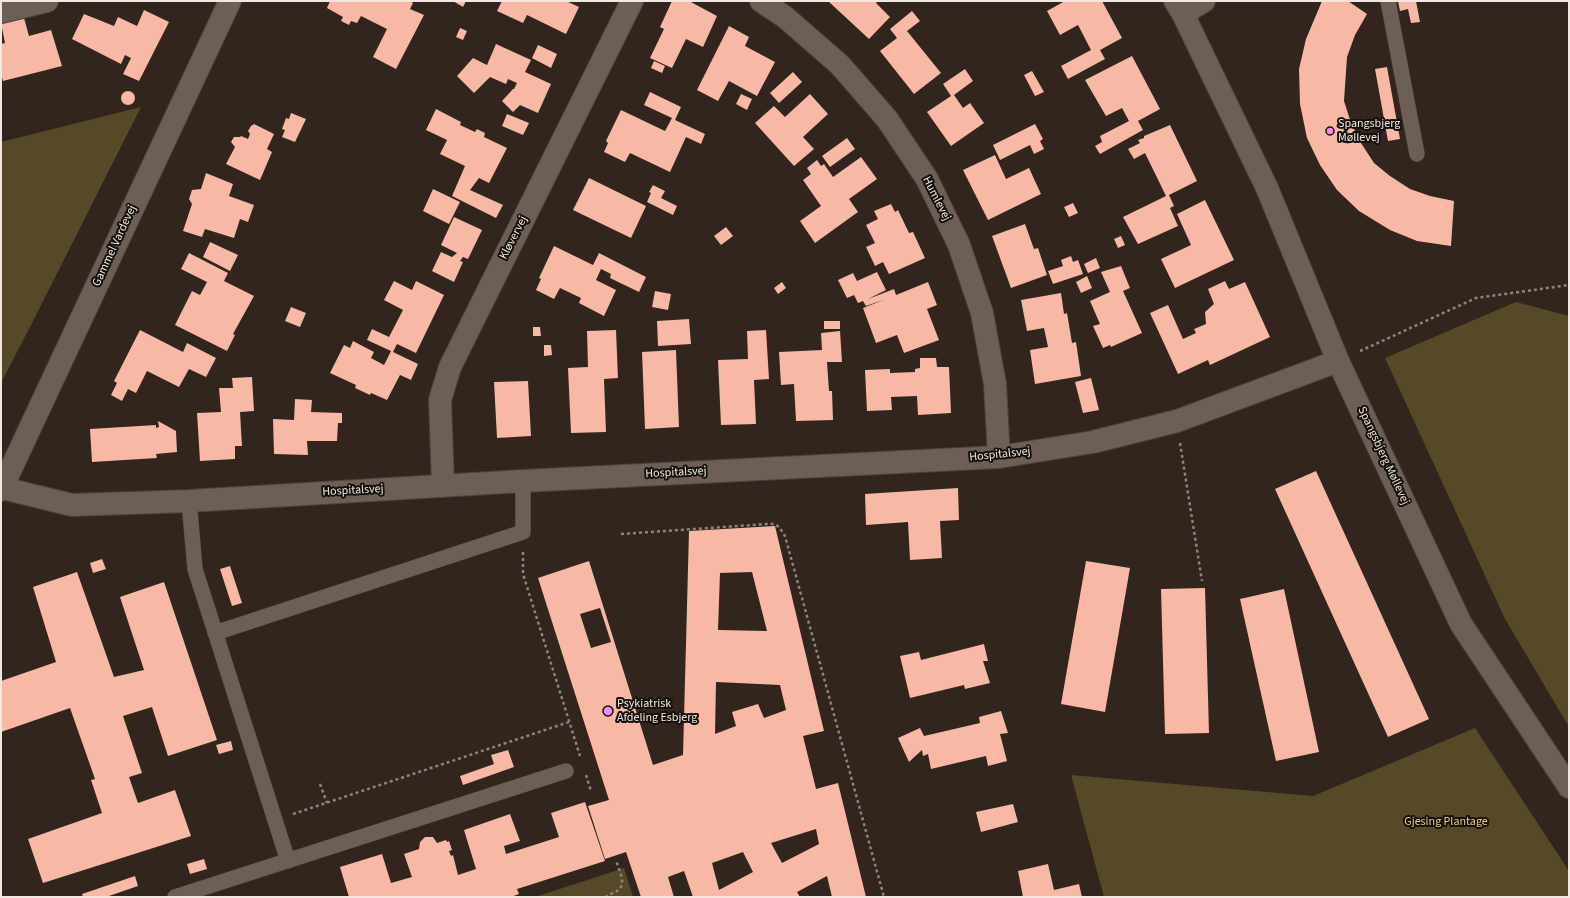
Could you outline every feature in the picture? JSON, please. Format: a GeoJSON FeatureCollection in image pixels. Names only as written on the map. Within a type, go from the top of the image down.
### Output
{"type":"FeatureCollection","features":[{"type":"Feature","properties":{"kind":"street"},"geometry":{"type":"LineString","coordinates":[[1,12],[47,1]]}},
{"type":"Feature","properties":{"kind":"street","name":"Gammel Vardevej"},"geometry":{"type":"LineString","coordinates":[[2,489],[230,1]]}},
{"type":"Feature","properties":{"kind":"street","name":"Kløvervej"},"geometry":{"type":"LineString","coordinates":[[443,486],[440,400],[450,367],[632,1]]}},
{"type":"Feature","properties":{"kind":"street","name":"Humlevej"},"geometry":{"type":"LineString","coordinates":[[761,1],[785,17],[840,65],[887,119],[927,180],[959,245],[982,313],[995,384],[999,457]]}},
{"type":"Feature","properties":{"kind":"street"},"geometry":{"type":"LineString","coordinates":[[1179,7],[1204,1]]}},
{"type":"Feature","properties":{"kind":"street","name":"Spangsbjerg Møllevej"},"geometry":{"type":"LineString","coordinates":[[1179,7],[1267,188],[1338,361],[1461,624],[1569,787]]}},
{"type":"Feature","properties":{"kind":"street","name":"Hospitalsvej"},"geometry":{"type":"LineString","coordinates":[[2,489],[72,505],[189,501],[523,481],[999,457],[1093,442],[1176,421],[1338,361]]}},
{"type":"Feature","properties":{"kind":"lane"},"geometry":{"type":"LineString","coordinates":[[1388,1],[1417,154]]}},
{"type":"Feature","properties":{"kind":"lane"},"geometry":{"type":"LineString","coordinates":[[215,633],[523,532],[523,481]]}},
{"type":"Feature","properties":{"kind":"lane"},"geometry":{"type":"LineString","coordinates":[[189,501],[195,569],[288,861]]}},
{"type":"Feature","properties":{"kind":"lane"},"geometry":{"type":"LineString","coordinates":[[176,897],[566,772]]}},
{"type":"Feature","properties":{"kind":"path"},"geometry":{"type":"LineString","coordinates":[[1338,361],[1476,298],[1569,285]]}},
{"type":"Feature","properties":{"kind":"path"},"geometry":{"type":"LineString","coordinates":[[1176,421],[1202,581]]}},
{"type":"Feature","properties":{"kind":"path"},"geometry":{"type":"LineString","coordinates":[[621,534],[767,524],[775,524],[780,528],[785,536],[884,897]]}},
{"type":"Feature","properties":{"kind":"path"},"geometry":{"type":"LineString","coordinates":[[523,532],[523,574],[582,762]]}},
{"type":"Feature","properties":{"kind":"path"},"geometry":{"type":"LineString","coordinates":[[276,820],[569,722]]}},
{"type":"Feature","properties":{"kind":"path"},"geometry":{"type":"LineString","coordinates":[[584,769],[591,791]]}},
{"type":"Feature","properties":{"kind":"path"},"geometry":{"type":"LineString","coordinates":[[320,784],[327,803]]}},
{"type":"Feature","properties":{"kind":"path"},"geometry":{"type":"LineString","coordinates":[[605,897],[619,890],[622,885],[622,878],[616,860]]}},
{"type":"Feature","properties":{"kind":"green space"},"geometry":{"type":"Polygon","coordinates":[[[141,107],[30,327],[1,383],[1,142],[141,107]]]}},
{"type":"Feature","properties":{"kind":"green space"},"geometry":{"type":"Polygon","coordinates":[[[1516,302],[1569,316],[1569,727],[1505,619],[1385,358],[1516,302]]]}},
{"type":"Feature","properties":{"kind":"green space","name":"Gjesing Plantage"},"geometry":{"type":"Polygon","coordinates":[[[1475,728],[1569,871],[1569,897],[1104,897],[1071,775],[1313,796],[1475,728]]]}},
{"type":"Feature","properties":{"kind":"green space"},"geometry":{"type":"Polygon","coordinates":[[[624,868],[633,897],[535,897],[624,868]]]}},
{"type":"Feature","properties":{"kind":"building"},"geometry":{"type":"Polygon","coordinates":[[[330,1],[410,1],[413,3],[410,9],[424,15],[396,69],[373,57],[387,29],[361,16],[357,23],[351,21],[349,25],[341,21],[343,17],[327,8],[330,1]]]}},
{"type":"Feature","properties":{"kind":"building"},"geometry":{"type":"Polygon","coordinates":[[[453,1],[466,1],[463,7],[453,1]]]}},
{"type":"Feature","properties":{"kind":"building"},"geometry":{"type":"Polygon","coordinates":[[[502,1],[566,1],[579,7],[566,34],[527,15],[523,23],[497,11],[502,1]]]}},
{"type":"Feature","properties":{"kind":"building"},"geometry":{"type":"Polygon","coordinates":[[[672,1],[689,1],[717,16],[703,47],[686,39],[672,68],[650,58],[664,29],[660,27],[672,1]]]}},
{"type":"Feature","properties":{"kind":"building"},"geometry":{"type":"Polygon","coordinates":[[[828,1],[878,1],[876,3],[890,17],[869,39],[828,1]]]}},
{"type":"Feature","properties":{"kind":"building"},"geometry":{"type":"Polygon","coordinates":[[[1065,1],[1102,1],[1122,38],[1100,50],[1105,59],[1068,79],[1061,66],[1091,50],[1078,25],[1060,35],[1047,11],[1065,1]]]}},
{"type":"Feature","properties":{"kind":"building","name":"Spangsbjerg Møllevej"},"geometry":{"type":"Polygon","coordinates":[[[1322,1],[1348,1],[1367,14],[1355,35],[1347,57],[1344,101],[1351,123],[1361,143],[1374,163],[1390,176],[1410,189],[1430,196],[1454,201],[1451,246],[1417,241],[1390,230],[1359,211],[1337,190],[1320,165],[1307,138],[1300,104],[1299,69],[1306,39],[1322,1]]]}},
{"type":"Feature","properties":{"kind":"building"},"geometry":{"type":"Polygon","coordinates":[[[1398,1],[1416,1],[1420,22],[1411,23],[1408,9],[1400,11],[1398,1]]]}},
{"type":"Feature","properties":{"kind":"building"},"geometry":{"type":"Polygon","coordinates":[[[144,10],[169,22],[139,81],[123,74],[131,58],[125,55],[121,64],[72,39],[84,14],[114,26],[118,17],[137,26],[144,10]]]}},
{"type":"Feature","properties":{"kind":"building"},"geometry":{"type":"Polygon","coordinates":[[[912,11],[920,21],[907,31],[941,73],[914,94],[880,51],[897,38],[890,29],[912,11]]]}},
{"type":"Feature","properties":{"kind":"building"},"geometry":{"type":"Polygon","coordinates":[[[24,18],[29,36],[51,30],[62,66],[3,81],[1,74],[1,44],[5,43],[1,23],[24,18]]]}},
{"type":"Feature","properties":{"kind":"building"},"geometry":{"type":"Polygon","coordinates":[[[729,26],[749,37],[745,46],[775,62],[757,96],[729,81],[718,101],[697,90],[729,26]]]}},
{"type":"Feature","properties":{"kind":"building"},"geometry":{"type":"Polygon","coordinates":[[[460,28],[467,31],[463,40],[456,37],[460,28]]]}},
{"type":"Feature","properties":{"kind":"building"},"geometry":{"type":"Polygon","coordinates":[[[496,44],[531,60],[525,72],[551,84],[538,113],[520,105],[513,112],[502,101],[514,89],[517,83],[508,79],[506,84],[490,77],[474,93],[457,76],[473,58],[487,65],[496,44]]]}},
{"type":"Feature","properties":{"kind":"building"},"geometry":{"type":"Polygon","coordinates":[[[538,45],[557,54],[551,68],[532,58],[538,45]]]}},
{"type":"Feature","properties":{"kind":"building"},"geometry":{"type":"Polygon","coordinates":[[[1132,56],[1160,109],[1138,121],[1143,130],[1100,154],[1095,146],[1102,142],[1100,136],[1129,121],[1122,108],[1106,116],[1085,80],[1132,56]]]}},
{"type":"Feature","properties":{"kind":"building"},"geometry":{"type":"Polygon","coordinates":[[[654,61],[665,66],[662,73],[651,68],[654,61]]]}},
{"type":"Feature","properties":{"kind":"building"},"geometry":{"type":"Polygon","coordinates":[[[1387,67],[1400,139],[1388,141],[1375,69],[1387,67]]]}},
{"type":"Feature","properties":{"kind":"building"},"geometry":{"type":"Polygon","coordinates":[[[965,69],[973,81],[954,95],[963,108],[970,103],[984,123],[951,146],[927,112],[951,96],[943,84],[965,69]]]}},
{"type":"Feature","properties":{"kind":"building"},"geometry":{"type":"Polygon","coordinates":[[[1032,71],[1044,92],[1035,96],[1024,75],[1032,71]]]}},
{"type":"Feature","properties":{"kind":"building"},"geometry":{"type":"Polygon","coordinates":[[[793,72],[802,82],[779,103],[770,93],[793,72]]]}},
{"type":"Feature","properties":{"kind":"building"},"geometry":{"type":"Polygon","coordinates":[[[128,91],[133,93],[135,98],[133,103],[128,105],[123,103],[121,98],[123,93],[128,91]]]}},
{"type":"Feature","properties":{"kind":"building"},"geometry":{"type":"Polygon","coordinates":[[[650,92],[681,107],[675,120],[705,134],[701,144],[686,137],[670,172],[630,153],[625,162],[604,152],[608,143],[606,141],[621,110],[665,131],[672,118],[644,105],[650,92]]]}},
{"type":"Feature","properties":{"kind":"building"},"geometry":{"type":"Polygon","coordinates":[[[741,94],[752,99],[747,110],[736,104],[741,94]]]}},
{"type":"Feature","properties":{"kind":"building"},"geometry":{"type":"Polygon","coordinates":[[[810,94],[828,114],[803,137],[814,149],[794,166],[755,123],[774,106],[785,117],[810,94]]]}},
{"type":"Feature","properties":{"kind":"building"},"geometry":{"type":"Polygon","coordinates":[[[436,109],[461,122],[460,125],[475,132],[477,129],[485,133],[484,137],[507,148],[489,183],[479,178],[470,190],[503,205],[496,218],[452,196],[465,166],[440,154],[447,140],[426,130],[436,109]]]}},
{"type":"Feature","properties":{"kind":"building"},"geometry":{"type":"Polygon","coordinates":[[[291,113],[306,119],[295,142],[282,137],[285,130],[282,129],[286,118],[289,119],[291,113]]]}},
{"type":"Feature","properties":{"kind":"building"},"geometry":{"type":"Polygon","coordinates":[[[507,114],[529,123],[523,135],[502,126],[507,114]]]}},
{"type":"Feature","properties":{"kind":"building"},"geometry":{"type":"Polygon","coordinates":[[[254,124],[274,134],[267,149],[272,152],[260,180],[226,164],[235,147],[231,142],[234,137],[241,136],[248,139],[250,134],[248,131],[254,124]]]}},
{"type":"Feature","properties":{"kind":"building"},"geometry":{"type":"Polygon","coordinates":[[[1035,124],[1043,139],[1040,141],[1044,149],[1034,154],[1030,145],[1000,160],[993,145],[1035,124]]]}},
{"type":"Feature","properties":{"kind":"building"},"geometry":{"type":"Polygon","coordinates":[[[1170,125],[1197,181],[1169,195],[1174,206],[1170,208],[1178,226],[1138,244],[1123,217],[1166,196],[1145,153],[1134,159],[1128,149],[1140,143],[1138,140],[1144,138],[1144,136],[1170,125]]]}},
{"type":"Feature","properties":{"kind":"building"},"geometry":{"type":"Polygon","coordinates":[[[847,138],[855,149],[830,167],[822,156],[847,138]]]}},
{"type":"Feature","properties":{"kind":"building"},"geometry":{"type":"Polygon","coordinates":[[[995,155],[1006,179],[1029,168],[1041,194],[988,220],[963,170],[995,155]]]}},
{"type":"Feature","properties":{"kind":"building"},"geometry":{"type":"Polygon","coordinates":[[[861,157],[877,179],[849,199],[858,212],[815,243],[800,221],[821,206],[803,180],[811,174],[807,168],[817,160],[821,166],[824,164],[833,177],[861,157]]]}},
{"type":"Feature","properties":{"kind":"building"},"geometry":{"type":"Polygon","coordinates":[[[206,173],[233,184],[229,196],[254,205],[248,222],[240,219],[234,238],[205,229],[202,237],[183,231],[192,204],[189,199],[192,190],[201,189],[206,173]]]}},
{"type":"Feature","properties":{"kind":"building"},"geometry":{"type":"Polygon","coordinates":[[[589,178],[646,206],[631,238],[573,210],[589,178]]]}},
{"type":"Feature","properties":{"kind":"building"},"geometry":{"type":"Polygon","coordinates":[[[653,185],[665,191],[661,198],[677,206],[673,215],[647,202],[651,193],[649,192],[653,185]]]}},
{"type":"Feature","properties":{"kind":"building"},"geometry":{"type":"Polygon","coordinates":[[[433,189],[460,202],[449,224],[423,211],[433,189]]]}},
{"type":"Feature","properties":{"kind":"building"},"geometry":{"type":"Polygon","coordinates":[[[1205,200],[1234,260],[1175,288],[1161,259],[1191,245],[1177,214],[1205,200]]]}},
{"type":"Feature","properties":{"kind":"building"},"geometry":{"type":"Polygon","coordinates":[[[1073,203],[1078,213],[1069,217],[1064,207],[1073,203]]]}},
{"type":"Feature","properties":{"kind":"building"},"geometry":{"type":"Polygon","coordinates":[[[891,204],[895,212],[898,210],[909,233],[913,232],[925,258],[889,274],[883,262],[875,266],[866,247],[875,243],[866,225],[878,219],[874,211],[891,204]]]}},
{"type":"Feature","properties":{"kind":"building"},"geometry":{"type":"Polygon","coordinates":[[[454,217],[482,230],[468,259],[463,257],[460,261],[463,262],[454,282],[432,271],[441,252],[452,257],[457,253],[441,245],[454,217]]]}},
{"type":"Feature","properties":{"kind":"building"},"geometry":{"type":"Polygon","coordinates":[[[1025,224],[1034,249],[1038,248],[1047,275],[1011,288],[992,236],[1025,224]]]}},
{"type":"Feature","properties":{"kind":"building"},"geometry":{"type":"Polygon","coordinates":[[[726,227],[733,236],[721,245],[714,236],[726,227]]]}},
{"type":"Feature","properties":{"kind":"building"},"geometry":{"type":"Polygon","coordinates":[[[1121,236],[1125,245],[1118,248],[1114,239],[1121,236]]]}},
{"type":"Feature","properties":{"kind":"building"},"geometry":{"type":"Polygon","coordinates":[[[210,242],[238,255],[230,271],[203,257],[210,242]]]}},
{"type":"Feature","properties":{"kind":"building"},"geometry":{"type":"Polygon","coordinates":[[[554,246],[593,265],[599,253],[646,277],[639,292],[610,278],[611,274],[601,269],[596,280],[616,290],[604,316],[579,303],[581,298],[560,288],[554,299],[536,290],[541,279],[539,278],[554,246]]]}},
{"type":"Feature","properties":{"kind":"building"},"geometry":{"type":"Polygon","coordinates":[[[189,253],[228,273],[224,281],[254,296],[233,334],[235,335],[227,351],[175,325],[192,291],[200,295],[207,282],[181,269],[189,253]]]}},
{"type":"Feature","properties":{"kind":"building"},"geometry":{"type":"Polygon","coordinates":[[[1071,256],[1073,262],[1078,260],[1083,274],[1053,284],[1048,271],[1063,266],[1061,260],[1071,256]]]}},
{"type":"Feature","properties":{"kind":"building"},"geometry":{"type":"Polygon","coordinates":[[[1096,258],[1100,268],[1088,273],[1084,264],[1096,258]]]}},
{"type":"Feature","properties":{"kind":"building"},"geometry":{"type":"Polygon","coordinates":[[[1121,266],[1130,288],[1123,291],[1142,333],[1111,347],[1110,345],[1103,348],[1093,326],[1100,324],[1090,301],[1110,292],[1101,272],[1121,266]]]}},
{"type":"Feature","properties":{"kind":"building"},"geometry":{"type":"Polygon","coordinates":[[[877,272],[886,290],[868,299],[894,289],[896,295],[928,282],[937,305],[927,309],[939,340],[904,353],[897,335],[876,343],[863,308],[886,299],[866,306],[863,301],[858,303],[854,295],[847,298],[838,280],[853,273],[857,281],[877,272]]]}},
{"type":"Feature","properties":{"kind":"building"},"geometry":{"type":"Polygon","coordinates":[[[1087,276],[1092,288],[1081,293],[1076,282],[1087,276]]]}},
{"type":"Feature","properties":{"kind":"building"},"geometry":{"type":"Polygon","coordinates":[[[394,281],[412,290],[416,281],[444,295],[416,353],[397,344],[393,352],[418,364],[411,380],[400,375],[387,400],[371,393],[370,395],[355,388],[356,385],[330,373],[344,345],[350,348],[353,341],[374,352],[371,358],[384,365],[391,351],[367,340],[372,329],[389,337],[403,310],[384,300],[394,281]]]}},
{"type":"Feature","properties":{"kind":"building"},"geometry":{"type":"Polygon","coordinates":[[[1225,281],[1229,289],[1245,282],[1270,337],[1210,365],[1208,360],[1178,374],[1150,313],[1168,305],[1183,339],[1196,333],[1194,329],[1206,324],[1205,312],[1214,304],[1208,289],[1225,281]]]}},
{"type":"Feature","properties":{"kind":"building"},"geometry":{"type":"Polygon","coordinates":[[[782,282],[786,288],[778,294],[774,288],[782,282]]]}},
{"type":"Feature","properties":{"kind":"building"},"geometry":{"type":"Polygon","coordinates":[[[655,291],[671,294],[668,310],[652,307],[655,291]]]}},
{"type":"Feature","properties":{"kind":"building"},"geometry":{"type":"Polygon","coordinates":[[[1061,293],[1064,314],[1067,313],[1072,343],[1076,342],[1081,376],[1035,384],[1030,350],[1048,347],[1044,328],[1027,331],[1021,300],[1061,293]]]}},
{"type":"Feature","properties":{"kind":"building"},"geometry":{"type":"Polygon","coordinates":[[[291,307],[306,313],[300,327],[285,321],[291,307]]]}},
{"type":"Feature","properties":{"kind":"building"},"geometry":{"type":"Polygon","coordinates":[[[689,319],[691,344],[658,346],[657,321],[689,319]]]}},
{"type":"Feature","properties":{"kind":"building"},"geometry":{"type":"Polygon","coordinates":[[[824,321],[840,321],[840,329],[824,329],[824,321]]]}},
{"type":"Feature","properties":{"kind":"building"},"geometry":{"type":"Polygon","coordinates":[[[533,327],[540,327],[541,336],[533,336],[533,327]]]}},
{"type":"Feature","properties":{"kind":"building"},"geometry":{"type":"Polygon","coordinates":[[[140,330],[183,352],[187,343],[216,358],[206,377],[189,369],[179,387],[147,371],[136,393],[128,389],[122,401],[111,395],[117,383],[114,381],[140,330]]]}},
{"type":"Feature","properties":{"kind":"building"},"geometry":{"type":"Polygon","coordinates":[[[616,330],[618,378],[604,379],[606,432],[571,433],[568,368],[588,367],[587,331],[616,330]]]}},
{"type":"Feature","properties":{"kind":"building"},"geometry":{"type":"Polygon","coordinates":[[[766,330],[769,379],[754,380],[756,424],[721,425],[718,360],[748,359],[747,331],[766,330]]]}},
{"type":"Feature","properties":{"kind":"building"},"geometry":{"type":"Polygon","coordinates":[[[840,331],[842,362],[827,362],[829,391],[832,391],[833,420],[796,421],[794,384],[781,385],[779,352],[822,350],[821,333],[840,331]]]}},
{"type":"Feature","properties":{"kind":"building"},"geometry":{"type":"Polygon","coordinates":[[[544,345],[551,345],[552,355],[544,356],[544,345]]]}},
{"type":"Feature","properties":{"kind":"building"},"geometry":{"type":"Polygon","coordinates":[[[676,350],[679,427],[645,429],[642,352],[676,350]]]}},
{"type":"Feature","properties":{"kind":"building"},"geometry":{"type":"Polygon","coordinates":[[[920,358],[936,358],[937,367],[949,367],[951,413],[918,415],[917,396],[891,397],[892,410],[867,411],[865,370],[890,369],[890,373],[915,372],[915,369],[920,368],[920,358]]]}},
{"type":"Feature","properties":{"kind":"building"},"geometry":{"type":"Polygon","coordinates":[[[252,377],[254,411],[240,412],[242,446],[235,446],[235,459],[200,461],[197,413],[221,412],[219,388],[233,388],[232,378],[252,377]]]}},
{"type":"Feature","properties":{"kind":"building"},"geometry":{"type":"Polygon","coordinates":[[[1091,378],[1099,410],[1083,413],[1075,382],[1091,378]]]}},
{"type":"Feature","properties":{"kind":"building"},"geometry":{"type":"Polygon","coordinates":[[[528,381],[531,436],[497,438],[494,382],[528,381]]]}},
{"type":"Feature","properties":{"kind":"building"},"geometry":{"type":"Polygon","coordinates":[[[295,399],[312,400],[311,412],[342,413],[342,423],[338,423],[337,441],[307,441],[308,455],[274,454],[273,419],[294,420],[295,399]]]}},
{"type":"Feature","properties":{"kind":"building"},"geometry":{"type":"Polygon","coordinates":[[[158,421],[176,431],[177,452],[156,454],[157,458],[92,462],[90,429],[156,425],[156,428],[159,427],[158,421]]]}},
{"type":"Feature","properties":{"kind":"building"},"geometry":{"type":"Polygon","coordinates":[[[1316,471],[1429,719],[1388,737],[1275,489],[1316,471]]]}},
{"type":"Feature","properties":{"kind":"building"},"geometry":{"type":"Polygon","coordinates":[[[958,488],[959,520],[940,521],[942,558],[910,560],[908,522],[866,525],[865,494],[958,488]]]}},
{"type":"Feature","properties":{"kind":"building","name":"Psykiatrisk Afdeling Esbjerg"},"geometry":{"type":"Polygon","coordinates":[[[775,526],[824,731],[803,736],[816,789],[838,783],[866,897],[832,897],[827,876],[797,892],[800,897],[693,897],[684,871],[668,877],[674,897],[641,897],[626,852],[605,859],[588,806],[609,800],[538,578],[589,561],[653,765],[683,755],[689,531],[775,526]],[[752,572],[720,573],[718,630],[767,631],[752,572]],[[600,608],[580,614],[591,648],[611,642],[600,608]],[[716,682],[715,734],[736,726],[732,712],[758,704],[764,718],[786,710],[780,685],[716,682]],[[816,829],[771,843],[782,863],[819,844],[816,829]],[[743,852],[712,863],[719,890],[753,872],[743,852]]]}},
{"type":"Feature","properties":{"kind":"building"},"geometry":{"type":"Polygon","coordinates":[[[102,559],[106,569],[93,573],[90,563],[102,559]]]}},
{"type":"Feature","properties":{"kind":"building"},"geometry":{"type":"Polygon","coordinates":[[[1086,561],[1130,568],[1105,712],[1061,704],[1086,561]]]}},
{"type":"Feature","properties":{"kind":"building"},"geometry":{"type":"Polygon","coordinates":[[[230,566],[242,603],[232,606],[220,569],[230,566]]]}},
{"type":"Feature","properties":{"kind":"building"},"geometry":{"type":"Polygon","coordinates":[[[77,572],[114,677],[144,670],[120,597],[164,582],[217,740],[168,756],[152,707],[123,716],[142,773],[129,777],[138,803],[175,790],[191,836],[43,883],[28,839],[102,813],[91,780],[95,779],[70,708],[1,732],[1,681],[56,662],[33,587],[77,572]]]}},
{"type":"Feature","properties":{"kind":"building"},"geometry":{"type":"Polygon","coordinates":[[[1205,588],[1209,733],[1165,734],[1161,589],[1205,588]]]}},
{"type":"Feature","properties":{"kind":"building"},"geometry":{"type":"Polygon","coordinates":[[[1284,589],[1319,752],[1276,761],[1240,599],[1284,589]]]}},
{"type":"Feature","properties":{"kind":"building"},"geometry":{"type":"Polygon","coordinates":[[[984,644],[988,661],[983,661],[990,683],[965,689],[964,685],[910,698],[900,656],[919,652],[921,660],[984,644]]]}},
{"type":"Feature","properties":{"kind":"building"},"geometry":{"type":"Polygon","coordinates":[[[1001,711],[1008,733],[1000,734],[1007,761],[988,766],[986,756],[931,769],[928,754],[923,756],[922,750],[909,762],[898,738],[920,728],[924,736],[980,723],[979,717],[1001,711]]]}},
{"type":"Feature","properties":{"kind":"building"},"geometry":{"type":"Polygon","coordinates":[[[231,741],[233,750],[219,754],[216,745],[231,741]]]}},
{"type":"Feature","properties":{"kind":"building"},"geometry":{"type":"Polygon","coordinates":[[[508,750],[514,767],[463,785],[460,776],[494,764],[491,755],[508,750]]]}},
{"type":"Feature","properties":{"kind":"building"},"geometry":{"type":"Polygon","coordinates":[[[585,802],[605,861],[517,889],[519,894],[511,897],[349,897],[340,867],[382,854],[391,883],[412,877],[404,854],[419,849],[420,842],[425,837],[433,837],[437,843],[446,840],[447,842],[449,841],[452,850],[449,851],[451,856],[453,855],[458,875],[476,869],[464,830],[510,814],[520,841],[504,846],[506,854],[559,837],[551,813],[585,802]]]}},
{"type":"Feature","properties":{"kind":"building"},"geometry":{"type":"Polygon","coordinates":[[[1013,804],[1018,822],[981,832],[976,812],[1013,804]]]}},
{"type":"Feature","properties":{"kind":"building"},"geometry":{"type":"Polygon","coordinates":[[[204,859],[207,869],[190,874],[187,864],[204,859]]]}},
{"type":"Feature","properties":{"kind":"building"},"geometry":{"type":"Polygon","coordinates":[[[1048,864],[1054,890],[1079,884],[1082,897],[1023,897],[1018,871],[1048,864]]]}},
{"type":"Feature","properties":{"kind":"building"},"geometry":{"type":"Polygon","coordinates":[[[135,876],[138,886],[106,897],[83,897],[82,894],[135,876]]]}},
{"type":"Feature","properties":{"kind":"place","name":"Spangsbjerg Møllevej"},"geometry":{"type":"Point","coordinates":[1330,131]}},
{"type":"Feature","properties":{"kind":"place","name":"Psykiatrisk Afdeling Esbjerg"},"geometry":{"type":"Point","coordinates":[608,711]}}]}
